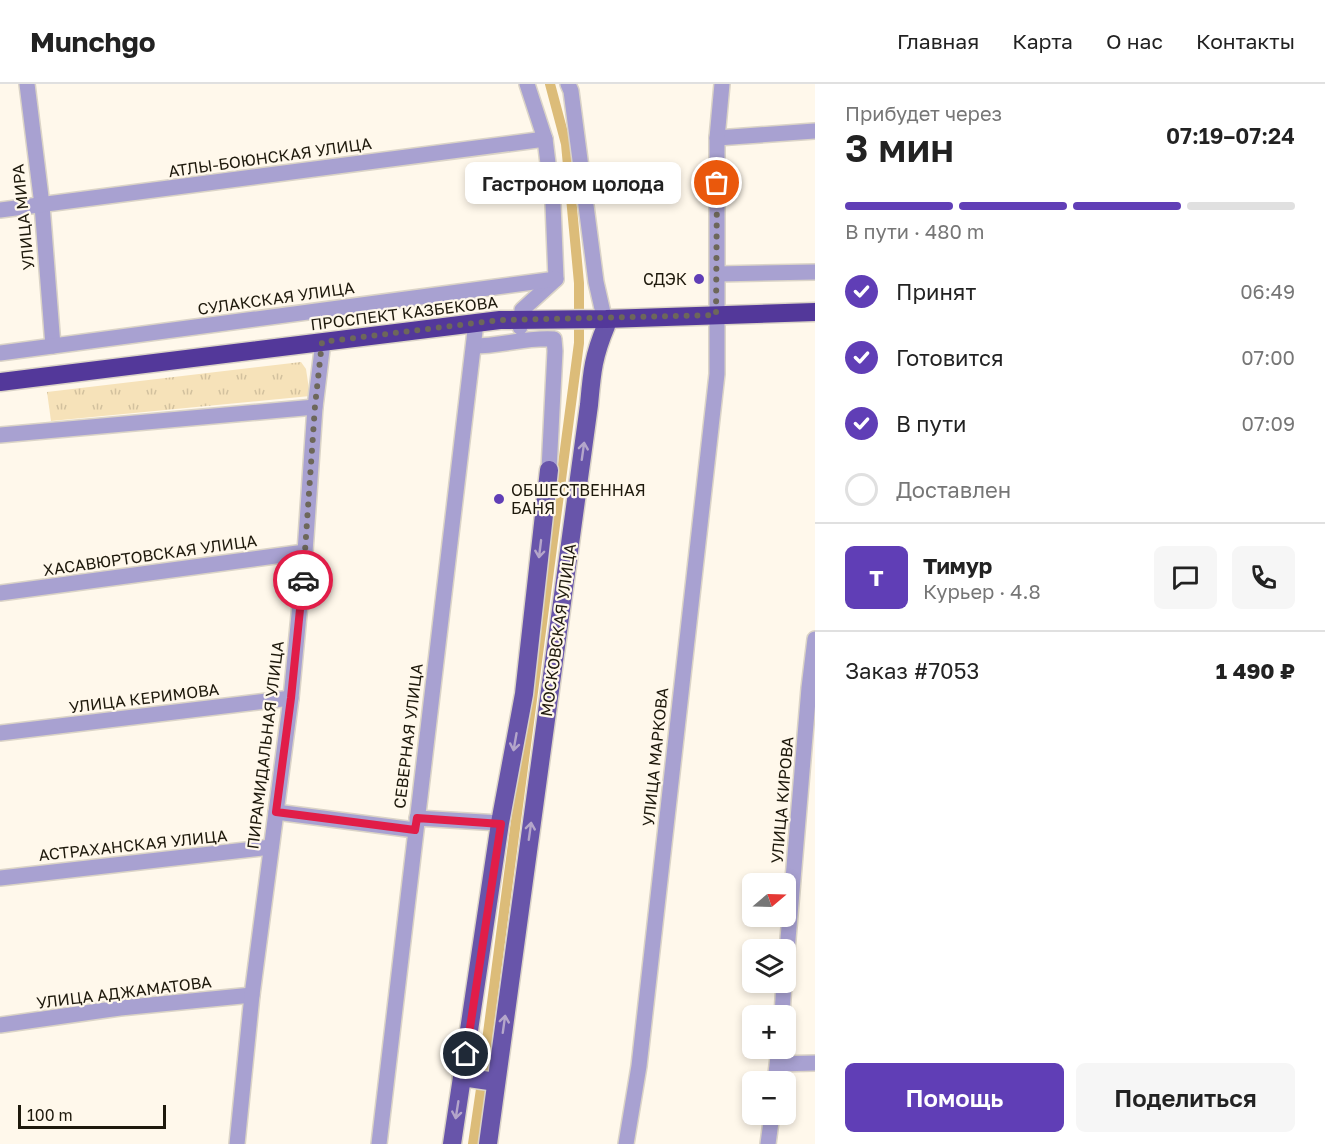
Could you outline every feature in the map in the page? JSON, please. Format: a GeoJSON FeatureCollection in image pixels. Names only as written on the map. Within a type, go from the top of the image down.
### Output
{"type":"FeatureCollection","features":[{"type":"Feature","properties":{"kind":"highway","name":"ПРОСПЕКТ КАЗБЕКОВА"},"geometry":{"type":"LineString","coordinates":[[0,389],[500,320],[520,323],[598,322],[716,319],[815,312]]}},
{"type":"Feature","properties":{"kind":"highway","name":"ПРОСПЕКТ КАЗБЕКОВА"},"geometry":{"type":"LineString","coordinates":[[716,319],[815,321]]}},
{"type":"Feature","properties":{"kind":"highway","name":"ПРОСПЕКТ КАЗБЕКОВА"},"geometry":{"type":"LineString","coordinates":[[0,382],[322,346],[474,339],[520,323]]}},
{"type":"Feature","properties":{"kind":"main road","name":"МОСКОВСКАЯ УЛИЦА"},"geometry":{"type":"LineString","coordinates":[[488,1144],[589,405],[598,322]]}},
{"type":"Feature","properties":{"kind":"main road","name":"МОСКОВСКАЯ УЛИЦА"},"geometry":{"type":"LineString","coordinates":[[452,1144],[501,824],[524,694],[549,470]]}},
{"type":"Feature","properties":{"kind":"main road"},"geometry":{"type":"LineString","coordinates":[[462,1077],[496,1082]]}},
{"type":"Feature","properties":{"kind":"street","name":"УЛИЦА МИРА"},"geometry":{"type":"LineString","coordinates":[[27,84],[42,205],[53,346]]}},
{"type":"Feature","properties":{"kind":"street"},"geometry":{"type":"LineString","coordinates":[[520,323],[522,310],[556,279],[553,204],[545,139],[527,84]]}},
{"type":"Feature","properties":{"kind":"street","name":"УЛИЦА МАРКОВА"},"geometry":{"type":"LineString","coordinates":[[626,1144],[639,1066],[717,374],[717,138],[722,84]]}},
{"type":"Feature","properties":{"kind":"street"},"geometry":{"type":"LineString","coordinates":[[571,86],[596,282],[598,322]]}},
{"type":"Feature","properties":{"kind":"street"},"geometry":{"type":"LineString","coordinates":[[717,138],[815,131]]}},
{"type":"Feature","properties":{"kind":"street","name":"АТЛЫ-БОЮНСКАЯ УЛИЦА"},"geometry":{"type":"LineString","coordinates":[[0,210],[545,139]]}},
{"type":"Feature","properties":{"kind":"street"},"geometry":{"type":"LineString","coordinates":[[717,274],[815,272]]}},
{"type":"Feature","properties":{"kind":"street","name":"СУЛАКСКАЯ УЛИЦА"},"geometry":{"type":"LineString","coordinates":[[0,353],[556,279]]}},
{"type":"Feature","properties":{"kind":"street","name":"МОСКОВСКАЯ УЛИЦА"},"geometry":{"type":"LineString","coordinates":[[474,339],[494,346],[540,338],[554,339],[549,470]]}},
{"type":"Feature","properties":{"kind":"street","name":"СЕВЕРНАЯ УЛИЦА"},"geometry":{"type":"LineString","coordinates":[[379,1144],[474,339]]}},
{"type":"Feature","properties":{"kind":"street","name":"ПИРАМИДАЛЬНАЯ УЛИЦА"},"geometry":{"type":"LineString","coordinates":[[237,1144],[252,995],[291,698],[322,346]]}},
{"type":"Feature","properties":{"kind":"street"},"geometry":{"type":"LineString","coordinates":[[0,435],[315,406]]}},
{"type":"Feature","properties":{"kind":"street","name":"ХАСАВЮРТОВСКАЯ УЛИЦА"},"geometry":{"type":"LineString","coordinates":[[0,593],[305,552]]}},
{"type":"Feature","properties":{"kind":"street","name":"УЛИЦА КИРОВА"},"geometry":{"type":"LineString","coordinates":[[788,939],[815,639]]}},
{"type":"Feature","properties":{"kind":"street","name":"УЛИЦА КЕРИМОВА"},"geometry":{"type":"LineString","coordinates":[[0,733],[291,698]]}},
{"type":"Feature","properties":{"kind":"street"},"geometry":{"type":"LineString","coordinates":[[276,812],[416,824],[501,824]]}},
{"type":"Feature","properties":{"kind":"street","name":"АСТРАХАНСКАЯ УЛИЦА"},"geometry":{"type":"LineString","coordinates":[[0,878],[271,847]]}},
{"type":"Feature","properties":{"kind":"street","name":"УЛИЦА АДЖАМАТОВА"},"geometry":{"type":"LineString","coordinates":[[0,1025],[120,1008],[252,995]]}},
{"type":"Feature","properties":{"kind":"street"},"geometry":{"type":"LineString","coordinates":[[794,1059],[815,1063]]}},
{"type":"Feature","properties":{"kind":"street"},"geometry":{"type":"LineString","coordinates":[[768,1144],[770,1125]]}},
{"type":"Feature","properties":{"kind":"green space"},"geometry":{"type":"Polygon","coordinates":[[[301,362],[306,369],[310,396],[51,421],[47,392],[301,362]]]}},
{"type":"Feature","properties":{"kind":"waterway"},"geometry":{"type":"LineString","coordinates":[[483,1071],[579,343],[579,283],[566,144],[550,84]]}},
{"type":"Feature","properties":{"kind":"waterway"},"geometry":{"type":"LineString","coordinates":[[473,1144],[481,1089]]}},
{"type":"Feature","properties":{"kind":"way so far"},"geometry":{"type":"LineString","coordinates":[[303,580],[315,406],[322,342],[500,320],[716,315],[717,183]]}},
{"type":"Feature","properties":{"kind":"place","name":"Гастроном цолода"},"geometry":{"type":"Point","coordinates":[717,183]}},
{"type":"Feature","properties":{"kind":"place","name":"СДЭК"},"geometry":{"type":"Point","coordinates":[699,279]}},
{"type":"Feature","properties":{"kind":"place","name":"ОБШЕСТВЕННАЯ БАНЯ"},"geometry":{"type":"Point","coordinates":[499,499]}},
{"type":"Feature","properties":{"kind":"route"},"geometry":{"type":"LineString","coordinates":[[303,580],[276,812],[415,830],[417,818],[501,824],[466,1054]]}}]}
